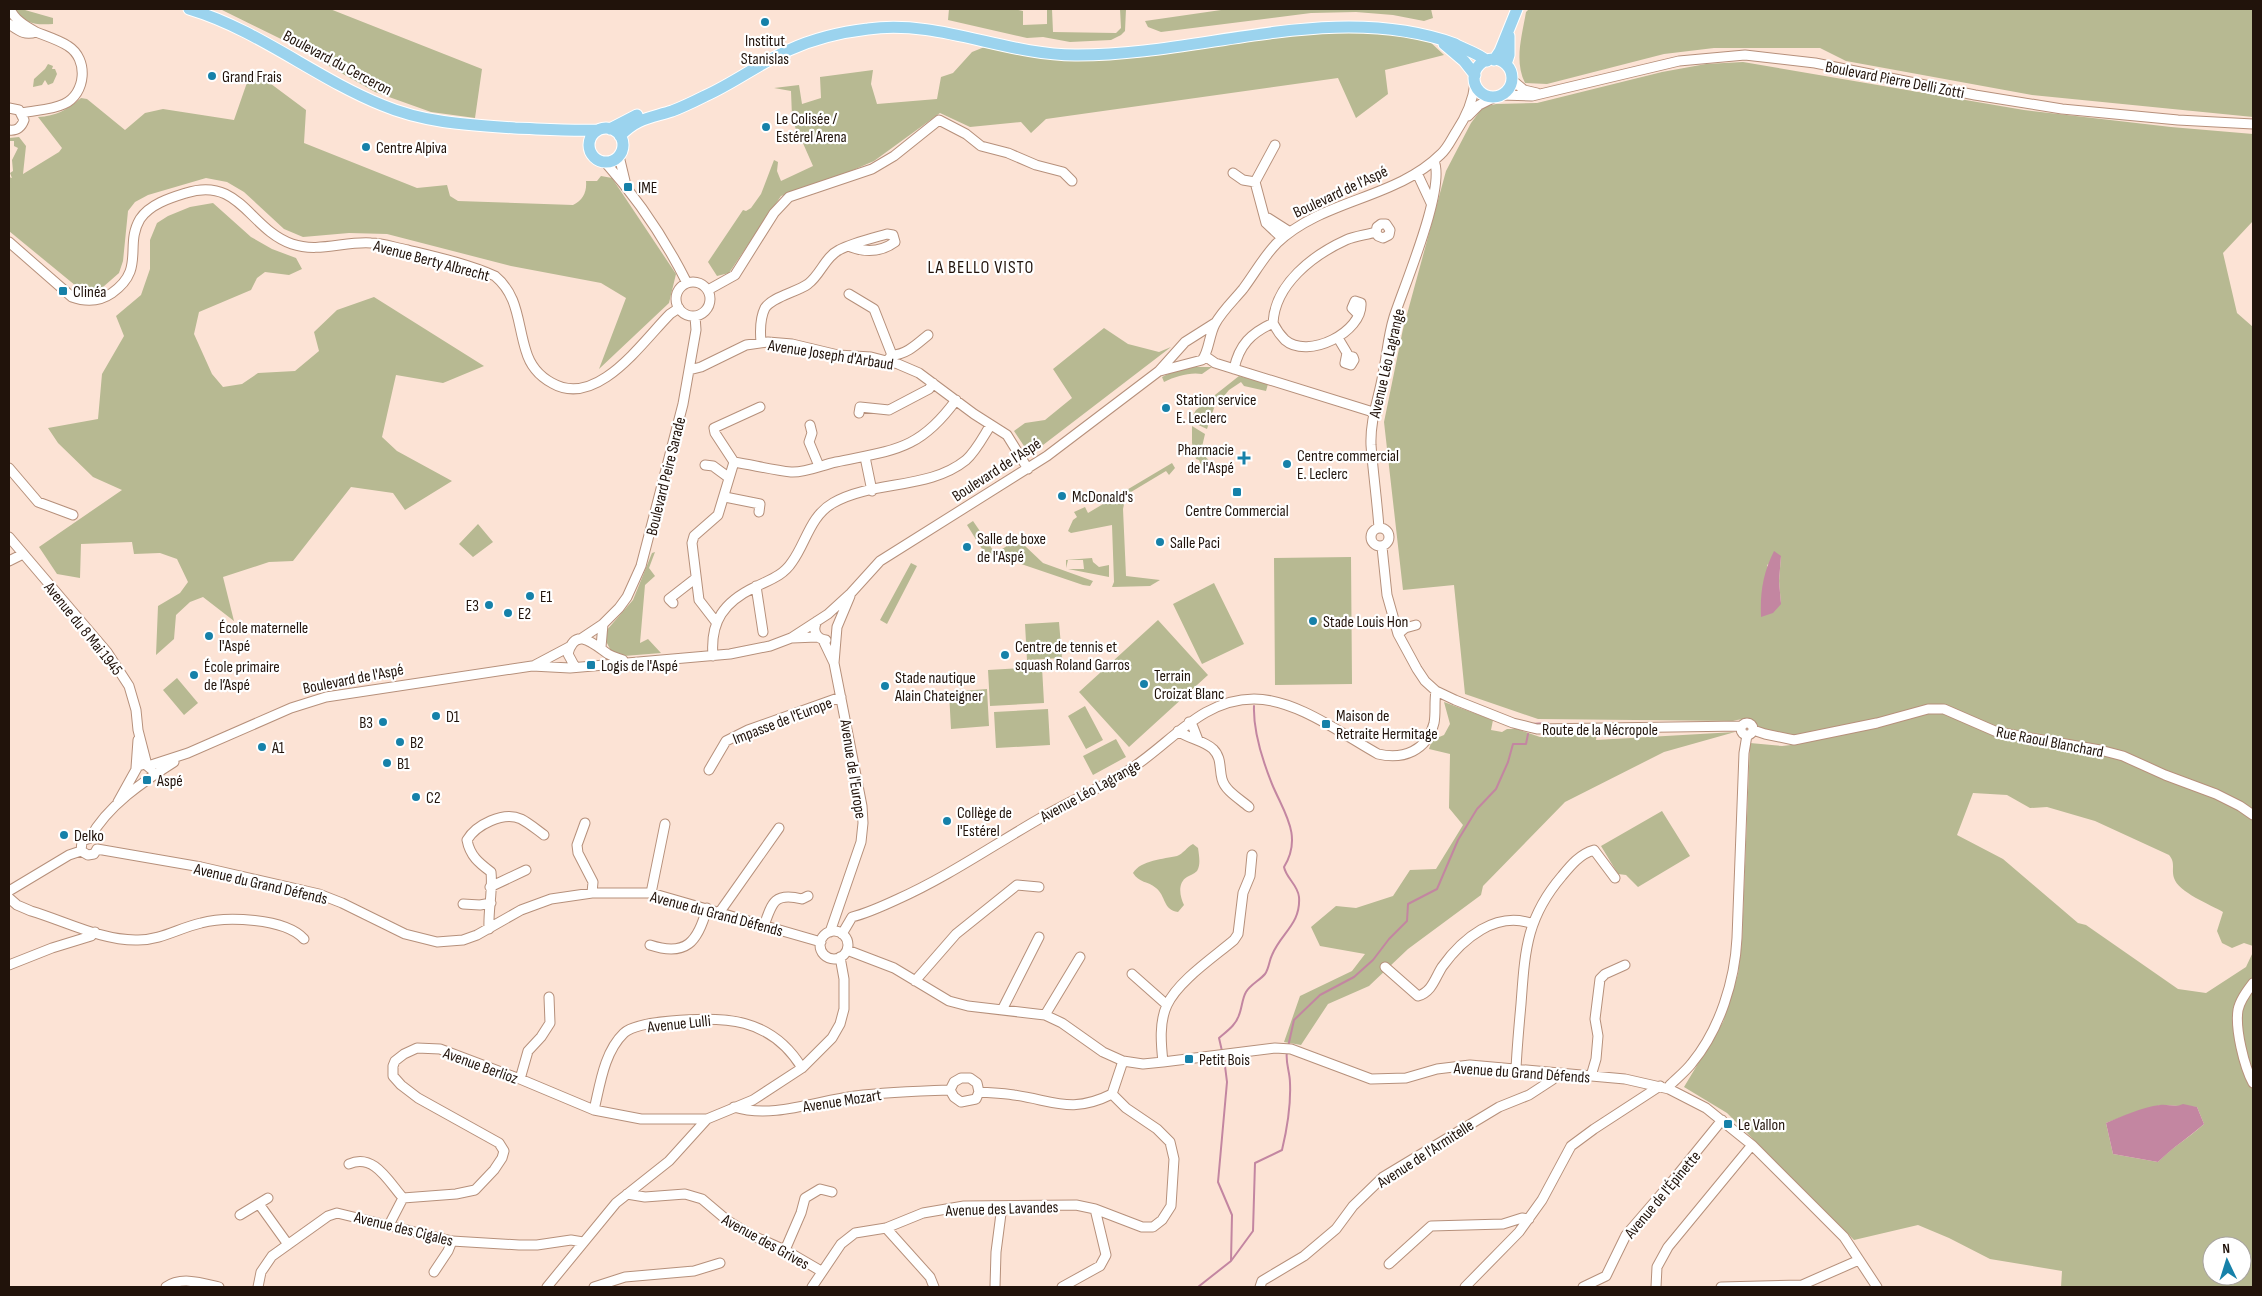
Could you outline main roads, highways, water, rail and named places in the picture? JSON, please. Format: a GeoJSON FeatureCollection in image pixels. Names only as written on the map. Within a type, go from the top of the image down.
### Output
{"type":"FeatureCollection","features":[{"type":"Feature","properties":{"kind":"main road","name":"Boulevard du Cerceron"},"geometry":{"type":"LineString","coordinates":[[189,9],[227,23],[264,40],[351,91],[401,112],[459,124],[566,130],[604,130]]}},
{"type":"Feature","properties":{"kind":"main road"},"geometry":{"type":"LineString","coordinates":[[1475,79],[1479,66],[1491,60],[1500,51],[1517,9]]}},
{"type":"Feature","properties":{"kind":"main road"},"geometry":{"type":"LineString","coordinates":[[620,136],[623,146],[615,160],[605,162],[592,154],[589,144],[593,135],[633,116],[680,100],[808,35],[862,23],[883,20],[915,22],[1048,48],[1074,49],[1112,46],[1228,28],[1248,28]]}},
{"type":"Feature","properties":{"kind":"main road"},"geometry":{"type":"LineString","coordinates":[[620,136],[638,121],[673,111],[707,96],[789,50],[812,42],[869,28],[906,27],[923,29],[1032,52],[1077,56],[1131,50],[1248,28],[1301,22],[1343,20],[1377,22],[1421,30],[1491,60],[1506,64],[1511,71],[1512,80],[1508,89],[1498,96],[1483,94],[1464,61],[1421,30]]}},
{"type":"Feature","properties":{"kind":"main road"},"geometry":{"type":"LineString","coordinates":[[1506,64],[1509,55],[1508,29]]}},
{"type":"Feature","properties":{"kind":"main road","name":"Boulevard du Cerceron"},"geometry":{"type":"LineString","coordinates":[[566,130],[589,144]]}},
{"type":"Feature","properties":{"kind":"main road"},"geometry":{"type":"LineString","coordinates":[[604,130],[620,136]]}},
{"type":"Feature","properties":{"kind":"waterway"},"geometry":{"type":"LineString","coordinates":[[1222,1051],[1219,1038],[1238,1019],[1248,989],[1266,972],[1272,955],[1294,921],[1299,906],[1298,893],[1284,867],[1292,845],[1290,825],[1262,755],[1255,726],[1254,706]]}},
{"type":"Feature","properties":{"kind":"waterway"},"geometry":{"type":"LineString","coordinates":[[1531,724],[1548,723]]}},
{"type":"Feature","properties":{"kind":"waterway"},"geometry":{"type":"LineString","coordinates":[[1288,1047],[1294,1020],[1320,995],[1354,977],[1373,960],[1389,939],[1407,921],[1408,904],[1437,889],[1458,840],[1477,809],[1496,789],[1508,762],[1513,744],[1526,744],[1528,734]]}},
{"type":"Feature","properties":{"kind":"waterway"},"geometry":{"type":"LineString","coordinates":[[1231,1261],[1253,1231],[1255,1163],[1282,1150],[1290,1100],[1287,1051]]}},
{"type":"Feature","properties":{"kind":"waterway"},"geometry":{"type":"LineString","coordinates":[[1198,1287],[1231,1261],[1232,1215],[1218,1182],[1227,1082],[1224,1058]]}},
{"type":"Feature","properties":{"kind":"place","name":"Institut Stanislas"},"geometry":{"type":"Point","coordinates":[765,22]}},
{"type":"Feature","properties":{"kind":"place","name":"Grand Frais"},"geometry":{"type":"Point","coordinates":[212,76]}},
{"type":"Feature","properties":{"kind":"place","name":"Le Colisée / Estérel Arena"},"geometry":{"type":"Point","coordinates":[766,127]}},
{"type":"Feature","properties":{"kind":"place","name":"Centre Alpiva"},"geometry":{"type":"Point","coordinates":[366,147]}},
{"type":"Feature","properties":{"kind":"place","name":"IME"},"geometry":{"type":"Point","coordinates":[628,187]}},
{"type":"Feature","properties":{"kind":"place","name":"Clinéa"},"geometry":{"type":"Point","coordinates":[63,291]}},
{"type":"Feature","properties":{"kind":"place","name":"Station service E. Leclerc"},"geometry":{"type":"Point","coordinates":[1166,408]}},
{"type":"Feature","properties":{"kind":"place","name":"Pharmacie de l'Aspé"},"geometry":{"type":"Point","coordinates":[1244,458]}},
{"type":"Feature","properties":{"kind":"place","name":"Centre commercial E. Leclerc"},"geometry":{"type":"Point","coordinates":[1287,464]}},
{"type":"Feature","properties":{"kind":"place","name":"Centre Commercial"},"geometry":{"type":"Point","coordinates":[1237,492]}},
{"type":"Feature","properties":{"kind":"place","name":"McDonald's"},"geometry":{"type":"Point","coordinates":[1062,496]}},
{"type":"Feature","properties":{"kind":"place","name":"Salle Paci"},"geometry":{"type":"Point","coordinates":[1160,542]}},
{"type":"Feature","properties":{"kind":"place","name":"Salle de boxe de l'Aspé"},"geometry":{"type":"Point","coordinates":[967,547]}},
{"type":"Feature","properties":{"kind":"place","name":"E1"},"geometry":{"type":"Point","coordinates":[530,596]}},
{"type":"Feature","properties":{"kind":"place","name":"E3"},"geometry":{"type":"Point","coordinates":[489,605]}},
{"type":"Feature","properties":{"kind":"place","name":"E2"},"geometry":{"type":"Point","coordinates":[508,613]}},
{"type":"Feature","properties":{"kind":"place","name":"Stade Louis Hon"},"geometry":{"type":"Point","coordinates":[1313,621]}},
{"type":"Feature","properties":{"kind":"place","name":"École maternelle l'Aspé"},"geometry":{"type":"Point","coordinates":[209,636]}},
{"type":"Feature","properties":{"kind":"place","name":"Centre de tennis et squash Roland Garros"},"geometry":{"type":"Point","coordinates":[1005,655]}},
{"type":"Feature","properties":{"kind":"place","name":"Logis de l'Aspé"},"geometry":{"type":"Point","coordinates":[591,665]}},
{"type":"Feature","properties":{"kind":"place","name":"École primaire de l’Aspé"},"geometry":{"type":"Point","coordinates":[194,675]}},
{"type":"Feature","properties":{"kind":"place","name":"Terrain Croizat Blanc"},"geometry":{"type":"Point","coordinates":[1144,684]}},
{"type":"Feature","properties":{"kind":"place","name":"Stade nautique Alain Chateigner"},"geometry":{"type":"Point","coordinates":[885,686]}},
{"type":"Feature","properties":{"kind":"place","name":"D1"},"geometry":{"type":"Point","coordinates":[436,716]}},
{"type":"Feature","properties":{"kind":"place","name":"B3"},"geometry":{"type":"Point","coordinates":[383,722]}},
{"type":"Feature","properties":{"kind":"place","name":"Maison de Retraite Hermitage"},"geometry":{"type":"Point","coordinates":[1326,724]}},
{"type":"Feature","properties":{"kind":"place","name":"B2"},"geometry":{"type":"Point","coordinates":[400,742]}},
{"type":"Feature","properties":{"kind":"place","name":"A1"},"geometry":{"type":"Point","coordinates":[262,747]}},
{"type":"Feature","properties":{"kind":"place","name":"B1"},"geometry":{"type":"Point","coordinates":[387,763]}},
{"type":"Feature","properties":{"kind":"place","name":"Aspé"},"geometry":{"type":"Point","coordinates":[147,780]}},
{"type":"Feature","properties":{"kind":"place","name":"C2"},"geometry":{"type":"Point","coordinates":[416,797]}},
{"type":"Feature","properties":{"kind":"place","name":"Collège de l'Estérel"},"geometry":{"type":"Point","coordinates":[947,821]}},
{"type":"Feature","properties":{"kind":"place","name":"Delko"},"geometry":{"type":"Point","coordinates":[64,835]}},
{"type":"Feature","properties":{"kind":"place","name":"Petit Bois"},"geometry":{"type":"Point","coordinates":[1189,1059]}},
{"type":"Feature","properties":{"kind":"place","name":"Le Vallon"},"geometry":{"type":"Point","coordinates":[1728,1124]}},
{"type":"Feature","properties":{"kind":"district","name":"LA BELLO VISTO"},"geometry":{"type":"Point","coordinates":[981,267]}}]}
